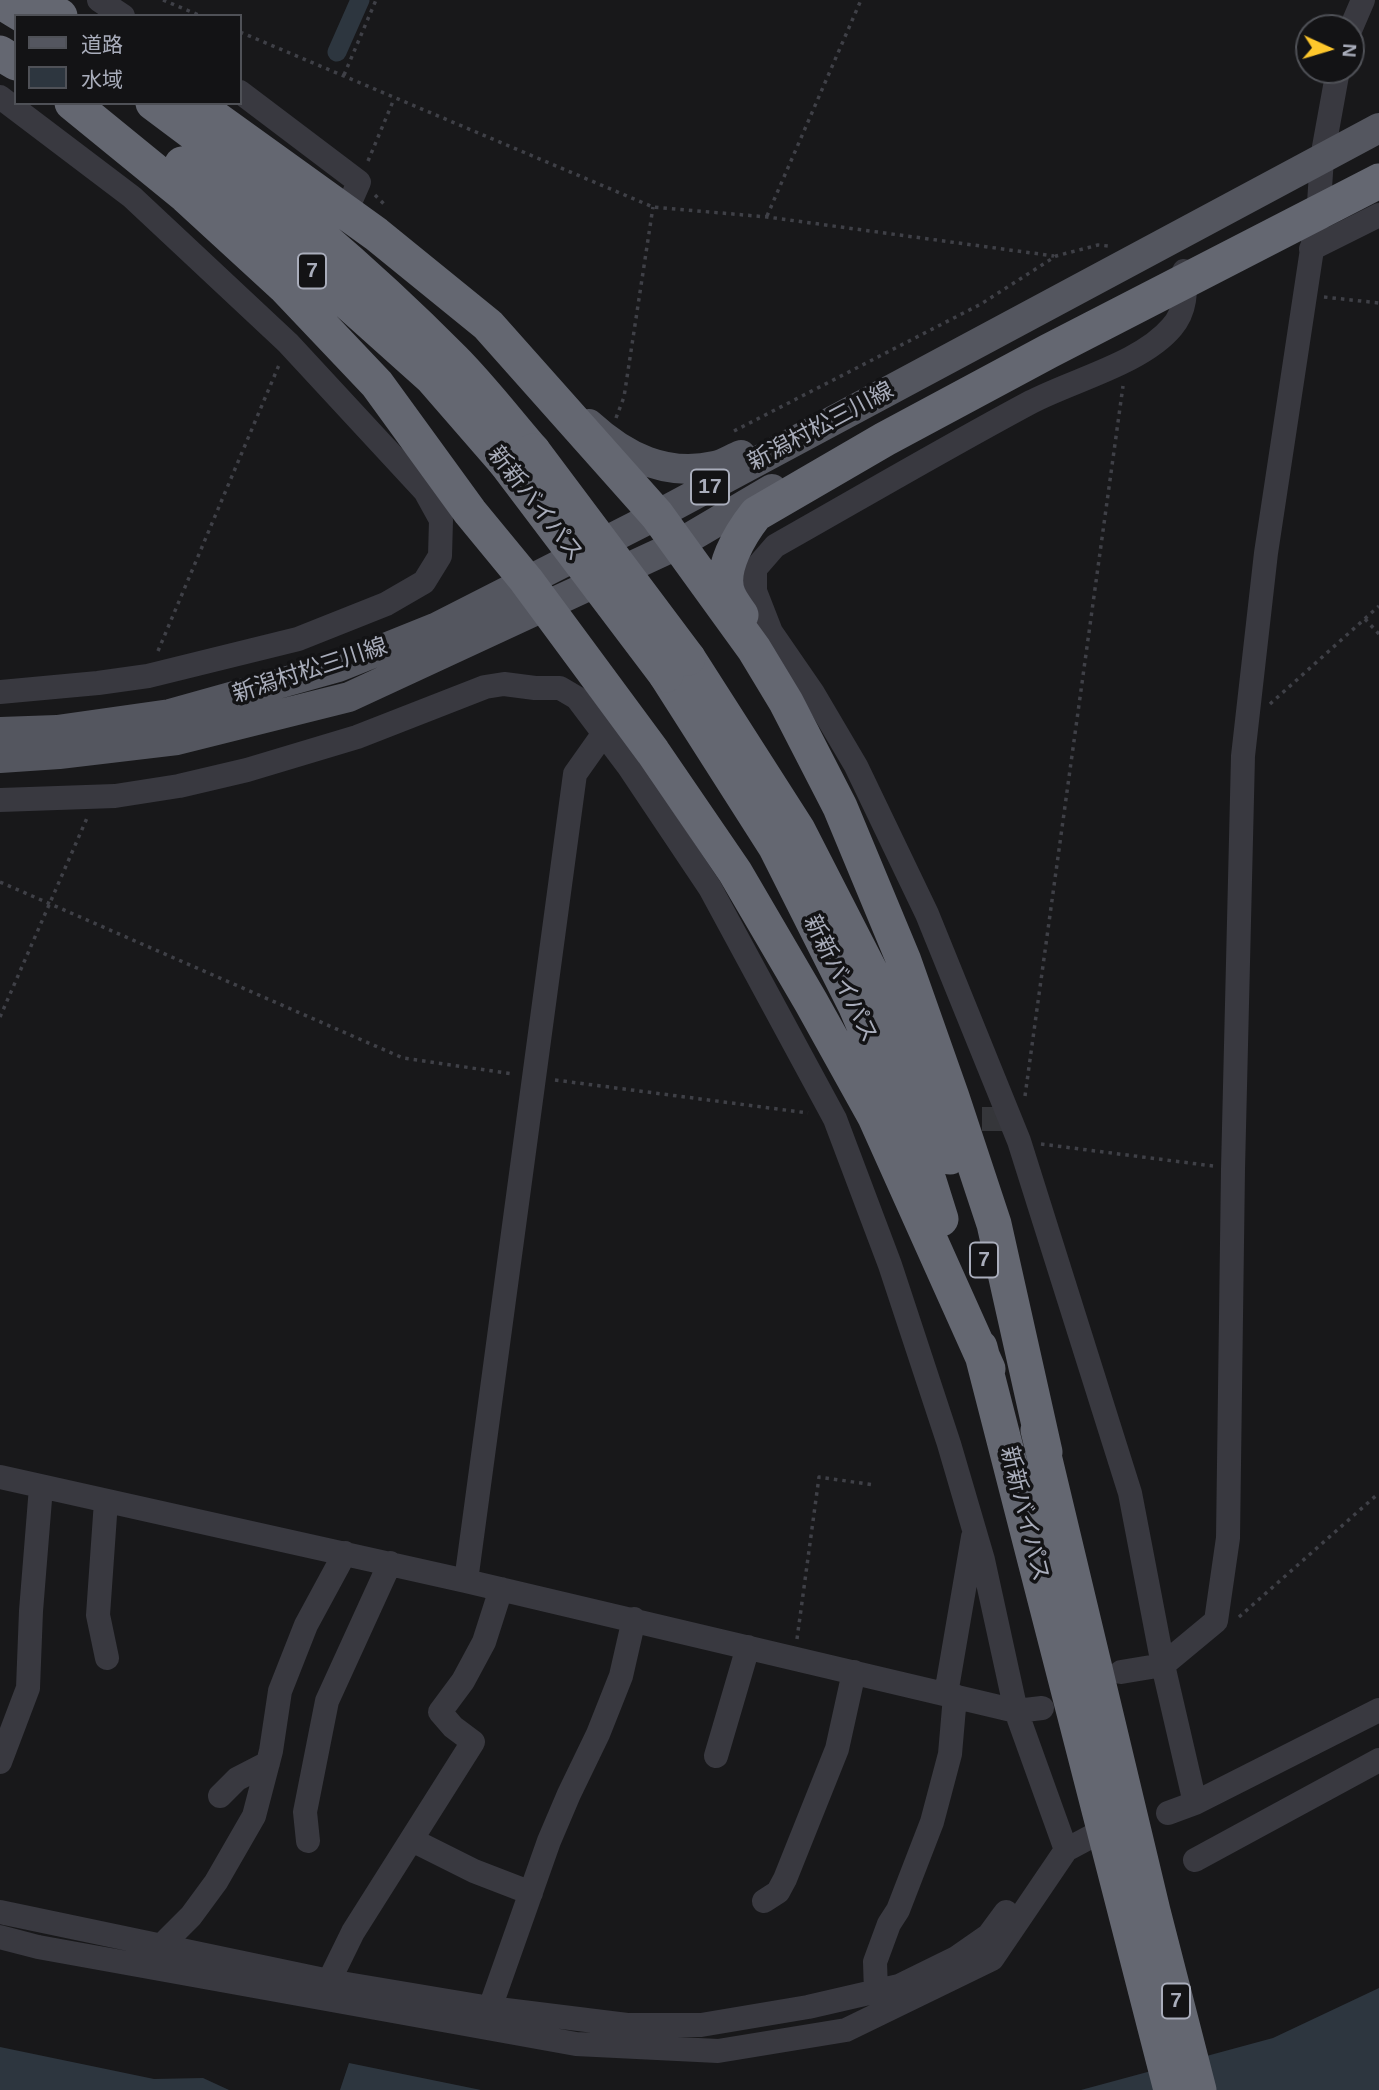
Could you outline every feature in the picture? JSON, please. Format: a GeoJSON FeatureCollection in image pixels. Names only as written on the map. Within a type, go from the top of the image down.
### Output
{"type":"FeatureCollection","features":[{"type":"Feature","properties":{"kind":"highway"},"geometry":{"type":"LineString","coordinates":[[34,0],[57,14]]}},
{"type":"Feature","properties":{"kind":"highway"},"geometry":{"type":"LineString","coordinates":[[0,1],[21,14]]}},
{"type":"Feature","properties":{"kind":"highway"},"geometry":{"type":"LineString","coordinates":[[74,105],[186,195],[284,286],[377,384],[456,516],[535,594],[653,752],[734,872],[818,1013],[875,1117],[988,1369]]}},
{"type":"Feature","properties":{"kind":"highway","name":"新新バイパス"},"geometry":{"type":"LineString","coordinates":[[102,105],[202,178],[327,284],[519,457]]}},
{"type":"Feature","properties":{"kind":"highway","name":"新新バイパス"},"geometry":{"type":"LineString","coordinates":[[156,105],[226,157],[353,265],[454,360],[519,457],[798,830],[881,992],[950,1156],[1045,1452],[1141,1919],[1171,2090]]}},
{"type":"Feature","properties":{"kind":"highway"},"geometry":{"type":"LineString","coordinates":[[197,105],[376,234],[488,325],[657,515],[754,649],[841,807],[904,961],[994,1224],[1045,1452]]}},
{"type":"Feature","properties":{"kind":"highway"},"geometry":{"type":"LineString","coordinates":[[780,693],[766,638],[728,594],[732,552],[742,531],[756,514],[897,433],[1185,277],[1318,208],[1379,181]]}},
{"type":"Feature","properties":{"kind":"highway","name":"新新バイパス"},"geometry":{"type":"LineString","coordinates":[[677,666],[775,846],[856,1007],[925,1168],[988,1369],[1141,1919],[1199,2090]]}},
{"type":"Feature","properties":{"kind":"main road","name":"新潟村松三川線"},"geometry":{"type":"LineString","coordinates":[[0,758],[177,740],[349,697],[535,594],[657,515],[1379,128]]}},
{"type":"Feature","properties":{"kind":"main road"},"geometry":{"type":"LineString","coordinates":[[1318,208],[1379,170]]}},
{"type":"Feature","properties":{"kind":"main road","name":"新潟村松三川線"},"geometry":{"type":"LineString","coordinates":[[0,732],[57,730],[170,713],[338,667],[435,628],[677,545],[848,445],[979,374],[1185,277]]}},
{"type":"Feature","properties":{"kind":"main road"},"geometry":{"type":"LineString","coordinates":[[514,355],[600,434],[641,461],[671,468],[716,466],[793,430],[853,397],[876,397]]}},
{"type":"Feature","properties":{"kind":"street"},"geometry":{"type":"LineString","coordinates":[[99,0],[120,14]]}},
{"type":"Feature","properties":{"kind":"street"},"geometry":{"type":"LineString","coordinates":[[1121,1672],[1163,1665],[1216,1621],[1228,1538],[1240,824],[1245,726],[1266,553],[1318,208],[1322,158],[1335,84]]}},
{"type":"Feature","properties":{"kind":"street"},"geometry":{"type":"LineString","coordinates":[[242,94],[359,182],[348,206]]}},
{"type":"Feature","properties":{"kind":"street"},"geometry":{"type":"LineString","coordinates":[[0,97],[132,197],[288,344],[425,491],[456,516],[440,556],[424,582],[386,604],[298,639],[148,676],[0,692]]}},
{"type":"Feature","properties":{"kind":"street"},"geometry":{"type":"LineString","coordinates":[[1311,249],[1379,215]]}},
{"type":"Feature","properties":{"kind":"street"},"geometry":{"type":"LineString","coordinates":[[1185,277],[1184,308],[1173,326],[1157,341],[1127,359],[1034,400],[775,546],[755,569],[755,591],[766,638],[813,693],[856,766],[927,914],[1019,1141],[1130,1493],[1163,1665],[1195,1803]]}},
{"type":"Feature","properties":{"kind":"street"},"geometry":{"type":"LineString","coordinates":[[288,344],[298,320]]}},
{"type":"Feature","properties":{"kind":"street"},"geometry":{"type":"LineString","coordinates":[[0,800],[91,798],[179,786],[297,757],[357,737],[485,687],[504,684],[560,688],[577,698],[710,888],[846,1119],[983,1560],[1016,1711],[1066,1850]]}},
{"type":"Feature","properties":{"kind":"street"},"geometry":{"type":"LineString","coordinates":[[466,1580],[575,774],[604,733],[610,695]]}},
{"type":"Feature","properties":{"kind":"street"},"geometry":{"type":"LineString","coordinates":[[1005,1119],[1019,1141]]}},
{"type":"Feature","properties":{"kind":"street"},"geometry":{"type":"LineString","coordinates":[[0,1478],[466,1580],[1016,1711],[1042,1708]]}},
{"type":"Feature","properties":{"kind":"street"},"geometry":{"type":"LineString","coordinates":[[0,1762],[28,1688],[41,1487]]}},
{"type":"Feature","properties":{"kind":"street"},"geometry":{"type":"LineString","coordinates":[[106,1501],[98,1615],[107,1658]]}},
{"type":"Feature","properties":{"kind":"street"},"geometry":{"type":"LineString","coordinates":[[876,1992],[875,1962],[888,1924],[898,1910],[932,1822],[950,1754],[951,1695],[974,1529]]}},
{"type":"Feature","properties":{"kind":"street"},"geometry":{"type":"LineString","coordinates":[[160,1947],[191,1916],[216,1882],[254,1816],[268,1763],[280,1691],[306,1625],[345,1553]]}},
{"type":"Feature","properties":{"kind":"street"},"geometry":{"type":"LineString","coordinates":[[308,1841],[305,1812],[327,1701],[390,1563]]}},
{"type":"Feature","properties":{"kind":"street"},"geometry":{"type":"LineString","coordinates":[[329,1981],[353,1932],[473,1742],[453,1727],[440,1712],[463,1681],[484,1642],[500,1589]]}},
{"type":"Feature","properties":{"kind":"street"},"geometry":{"type":"LineString","coordinates":[[490,2008],[558,1818],[598,1734],[621,1676],[634,1619]]}},
{"type":"Feature","properties":{"kind":"street"},"geometry":{"type":"LineString","coordinates":[[716,1756],[748,1647]]}},
{"type":"Feature","properties":{"kind":"street"},"geometry":{"type":"LineString","coordinates":[[764,1901],[778,1892],[785,1879],[824,1784],[837,1749],[854,1672]]}},
{"type":"Feature","properties":{"kind":"street"},"geometry":{"type":"LineString","coordinates":[[1168,1813],[1195,1803],[1379,1710]]}},
{"type":"Feature","properties":{"kind":"street"},"geometry":{"type":"LineString","coordinates":[[1195,1860],[1379,1760]]}},
{"type":"Feature","properties":{"kind":"street"},"geometry":{"type":"LineString","coordinates":[[220,1796],[236,1779],[268,1763]]}},
{"type":"Feature","properties":{"kind":"street"},"geometry":{"type":"LineString","coordinates":[[0,1912],[329,1981],[490,2008],[628,2025],[701,2025],[808,2007],[876,1992],[911,1980],[956,1958],[989,1935],[1034,1872],[1058,1825]]}},
{"type":"Feature","properties":{"kind":"street"},"geometry":{"type":"LineString","coordinates":[[0,1937],[38,1947],[576,2044],[718,2051],[846,2030],[992,1959],[1066,1850],[1094,1835]]}},
{"type":"Feature","properties":{"kind":"street"},"geometry":{"type":"LineString","coordinates":[[412,1840],[474,1871],[531,1893]]}},
{"type":"Feature","properties":{"kind":"path"},"geometry":{"type":"LineString","coordinates":[[163,0],[196,14]]}},
{"type":"Feature","properties":{"kind":"path"},"geometry":{"type":"LineString","coordinates":[[344,75],[376,0]]}},
{"type":"Feature","properties":{"kind":"path"},"geometry":{"type":"LineString","coordinates":[[767,217],[861,0]]}},
{"type":"Feature","properties":{"kind":"path"},"geometry":{"type":"LineString","coordinates":[[242,33],[653,207],[767,217],[1056,256],[981,304],[732,432]]}},
{"type":"Feature","properties":{"kind":"path"},"geometry":{"type":"LineString","coordinates":[[359,182],[394,99]]}},
{"type":"Feature","properties":{"kind":"path"},"geometry":{"type":"LineString","coordinates":[[614,423],[624,397],[653,207]]}},
{"type":"Feature","properties":{"kind":"path"},"geometry":{"type":"LineString","coordinates":[[1305,295],[1379,303]]}},
{"type":"Feature","properties":{"kind":"path"},"geometry":{"type":"LineString","coordinates":[[148,676],[288,344]]}},
{"type":"Feature","properties":{"kind":"path"},"geometry":{"type":"LineString","coordinates":[[1024,1100],[1127,359]]}},
{"type":"Feature","properties":{"kind":"path"},"geometry":{"type":"LineString","coordinates":[[1245,726],[1379,606]]}},
{"type":"Feature","properties":{"kind":"path"},"geometry":{"type":"LineString","coordinates":[[1365,619],[1379,634]]}},
{"type":"Feature","properties":{"kind":"path"},"geometry":{"type":"LineString","coordinates":[[0,1017],[87,817],[91,798]]}},
{"type":"Feature","properties":{"kind":"path"},"geometry":{"type":"LineString","coordinates":[[0,882],[403,1058],[846,1119]]}},
{"type":"Feature","properties":{"kind":"path"},"geometry":{"type":"LineString","coordinates":[[1019,1141],[1233,1169]]}},
{"type":"Feature","properties":{"kind":"path"},"geometry":{"type":"LineString","coordinates":[[795,1658],[819,1478],[874,1485]]}},
{"type":"Feature","properties":{"kind":"path"},"geometry":{"type":"LineString","coordinates":[[1216,1621],[1230,1626],[1379,1493]]}},
{"type":"Feature","properties":{"kind":"water"},"geometry":{"type":"Polygon","coordinates":[[[1379,1988],[1379,2090],[1081,2090],[1273,2038],[1379,1988]]]}},
{"type":"Feature","properties":{"kind":"water"},"geometry":{"type":"Polygon","coordinates":[[[0,2047],[154,2079],[203,2078],[229,2090],[0,2090],[0,2047]]]}},
{"type":"Feature","properties":{"kind":"water"},"geometry":{"type":"Polygon","coordinates":[[[349,2063],[481,2090],[340,2090],[349,2063]]]}},
{"type":"Feature","properties":{"kind":"waterway"},"geometry":{"type":"LineString","coordinates":[[337,52],[360,0]]}},
{"type":"Feature","properties":{"kind":"tunnel"},"geometry":{"type":"LineString","coordinates":[[946,1119],[1005,1119]]}}]}
